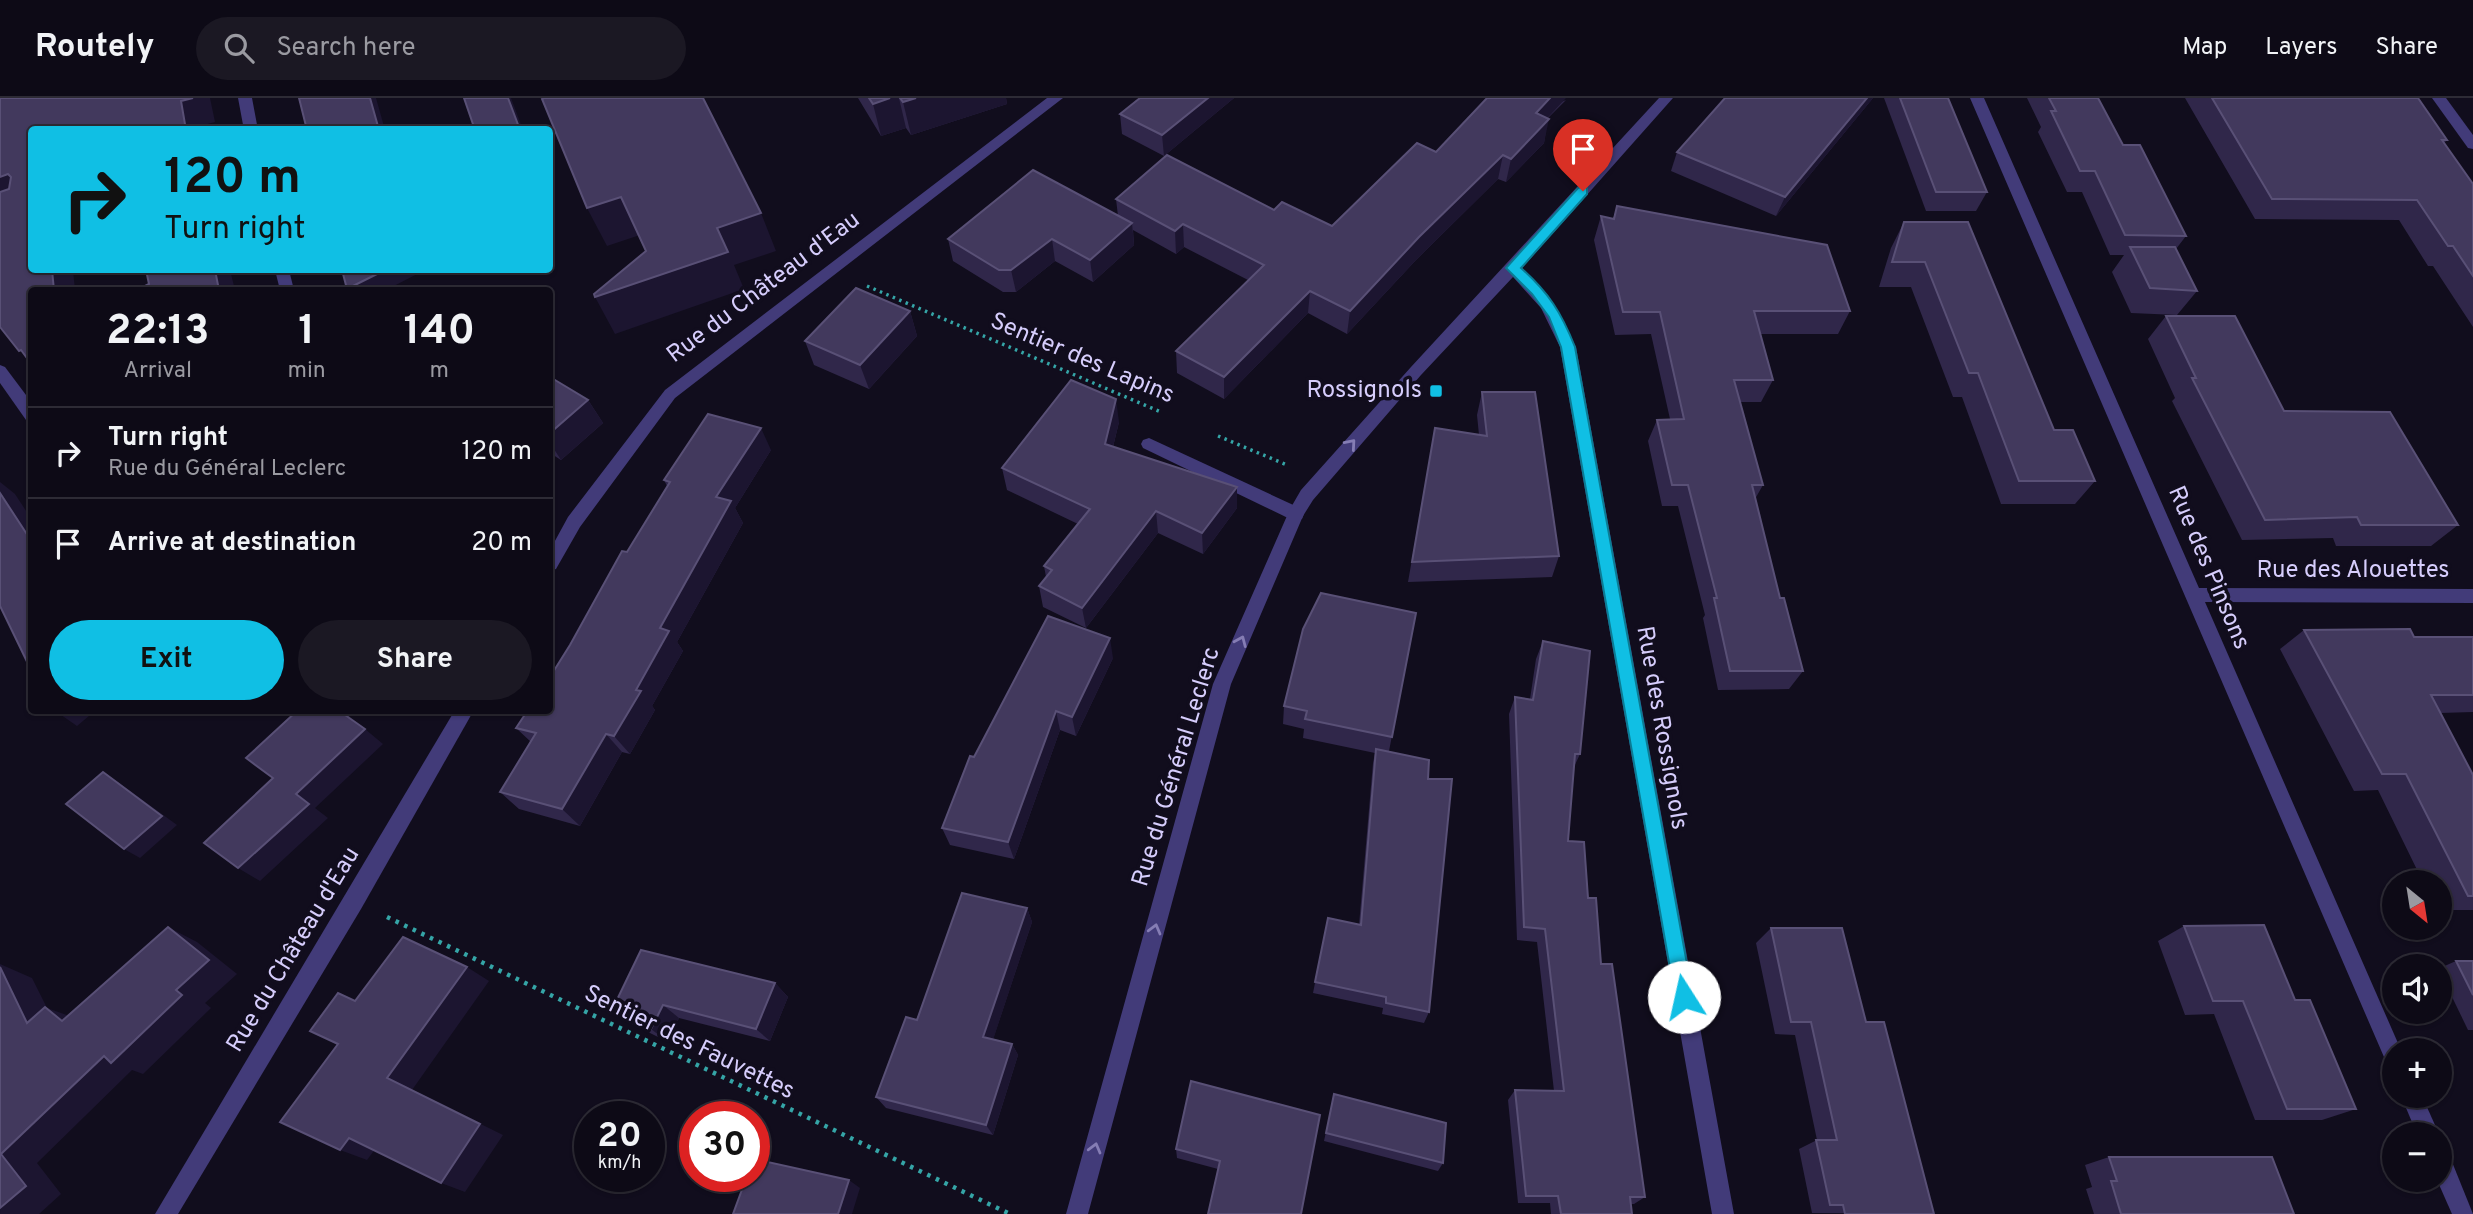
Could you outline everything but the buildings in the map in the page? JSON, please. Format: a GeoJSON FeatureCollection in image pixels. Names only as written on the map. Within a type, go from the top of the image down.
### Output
{"type":"FeatureCollection","features":[{"type":"Feature","properties":{"kind":"street"},"geometry":{"type":"LineString","coordinates":[[245,98],[250,126]]}},
{"type":"Feature","properties":{"kind":"street","name":"Rue du Château d'Eau"},"geometry":{"type":"LineString","coordinates":[[553,559],[574,522],[670,394],[1056,98]]}},
{"type":"Feature","properties":{"kind":"street","name":"Rue du Général Leclerc"},"geometry":{"type":"LineString","coordinates":[[1077,1214],[1222,684],[1296,514],[1320,479],[1416,371],[1666,98]]}},
{"type":"Feature","properties":{"kind":"street","name":"Rue des Pinsons"},"geometry":{"type":"LineString","coordinates":[[1977,98],[2386,1038]]}},
{"type":"Feature","properties":{"kind":"street"},"geometry":{"type":"LineString","coordinates":[[2440,98],[2473,145]]}},
{"type":"Feature","properties":{"kind":"street","name":"Rue des Rossignols"},"geometry":{"type":"LineString","coordinates":[[1513,268],[1537,290],[1555,315],[1568,347],[1723,1214]]}},
{"type":"Feature","properties":{"kind":"street"},"geometry":{"type":"LineString","coordinates":[[0,371],[28,410]]}},
{"type":"Feature","properties":{"kind":"street"},"geometry":{"type":"LineString","coordinates":[[1149,444],[1296,514]]}},
{"type":"Feature","properties":{"kind":"street","name":"Rue des Alouettes"},"geometry":{"type":"LineString","coordinates":[[2191,595],[2473,596]]}},
{"type":"Feature","properties":{"kind":"street","name":"Rue du Château d'Eau"},"geometry":{"type":"LineString","coordinates":[[166,1214],[354,902],[463,714]]}},
{"type":"Feature","properties":{"kind":"street"},"geometry":{"type":"LineString","coordinates":[[2452,1188],[2463,1214]]}},
{"type":"Feature","properties":{"kind":"path","name":"Sentier des Lapins"},"geometry":{"type":"LineString","coordinates":[[830,271],[1169,415]]}},
{"type":"Feature","properties":{"kind":"path"},"geometry":{"type":"LineString","coordinates":[[1207,431],[1320,479]]}},
{"type":"Feature","properties":{"kind":"path","name":"Sentier des Fauvettes"},"geometry":{"type":"LineString","coordinates":[[354,902],[1010,1214]]}},
{"type":"Feature","properties":{"kind":"place","name":"Rossignols"},"geometry":{"type":"Point","coordinates":[1436,391]}},
{"type":"Feature","properties":{"kind":"route"},"geometry":{"type":"LineString","coordinates":[[1583,191],[1513,268],[1537,290],[1555,315],[1568,347],[1684,997]]}}]}
